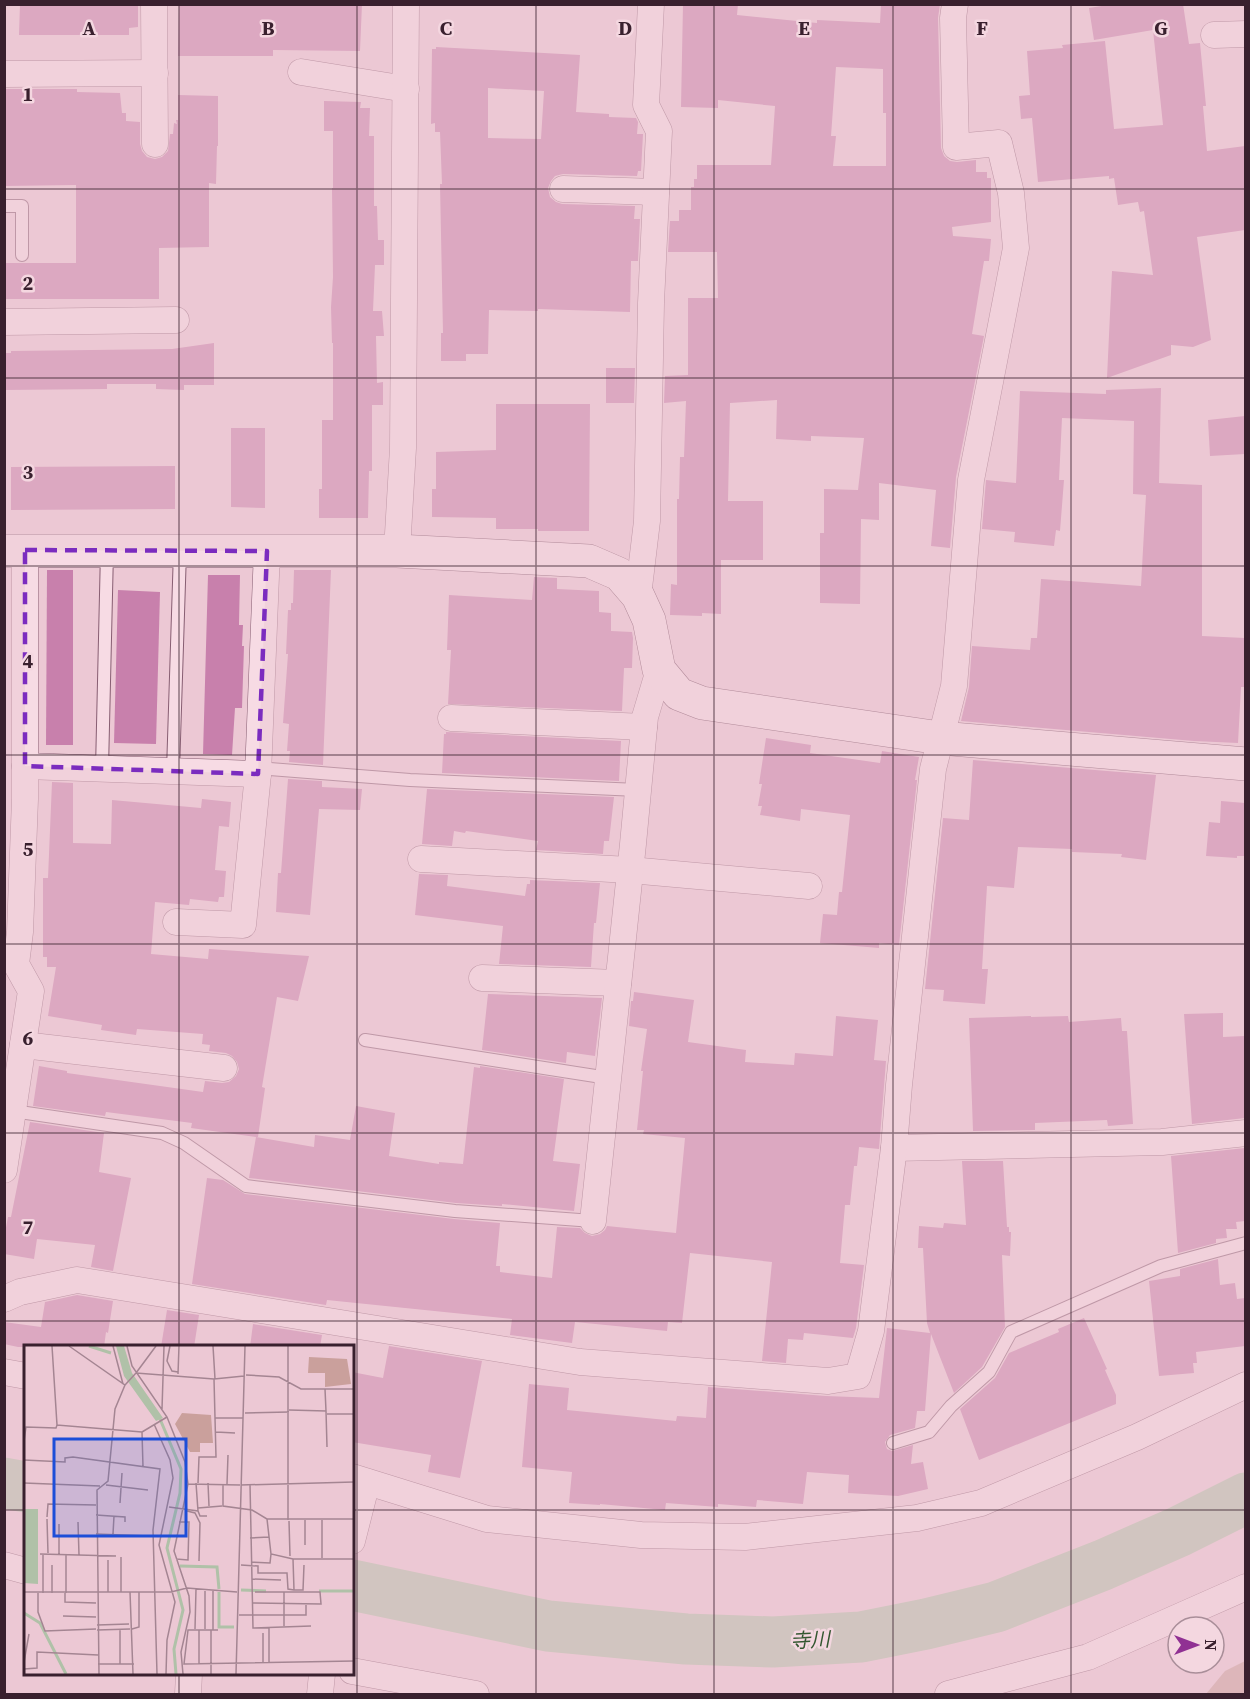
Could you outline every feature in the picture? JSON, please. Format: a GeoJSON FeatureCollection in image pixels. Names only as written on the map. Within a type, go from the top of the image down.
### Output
{"type":"FeatureCollection","features":[{"type":"Feature","properties":{"kind":"street"},"geometry":{"type":"LineString","coordinates":[[154,4],[155,144]]}},
{"type":"Feature","properties":{"kind":"street"},"geometry":{"type":"LineString","coordinates":[[397,551],[403,448],[406,4]]}},
{"type":"Feature","properties":{"kind":"street"},"geometry":{"type":"LineString","coordinates":[[638,596],[647,521],[651,303],[659,131],[646,105],[651,4]]}},
{"type":"Feature","properties":{"kind":"street"},"geometry":{"type":"LineString","coordinates":[[4,1299],[20,1292],[77,1280],[580,1362],[828,1381],[858,1376],[871,1331],[894,1148],[933,769],[954,686],[971,480],[1016,248],[1011,193],[999,142],[956,147],[953,18],[955,4]]}},
{"type":"Feature","properties":{"kind":"street"},"geometry":{"type":"LineString","coordinates":[[1214,35],[1245,34]]}},
{"type":"Feature","properties":{"kind":"street"},"geometry":{"type":"LineString","coordinates":[[301,72],[406,89]]}},
{"type":"Feature","properties":{"kind":"street"},"geometry":{"type":"LineString","coordinates":[[4,74],[155,73]]}},
{"type":"Feature","properties":{"kind":"street"},"geometry":{"type":"LineString","coordinates":[[562,189],[656,192]]}},
{"type":"Feature","properties":{"kind":"street"},"geometry":{"type":"LineString","coordinates":[[4,322],[176,320]]}},
{"type":"Feature","properties":{"kind":"street"},"geometry":{"type":"LineString","coordinates":[[4,1170],[31,991],[16,964],[20,932],[25,766],[15,550],[397,551],[589,561],[619,574],[638,596],[649,620],[659,669],[645,717],[593,1221]]}},
{"type":"Feature","properties":{"kind":"street"},"geometry":{"type":"LineString","coordinates":[[176,922],[243,925],[258,771],[267,551]]}},
{"type":"Feature","properties":{"kind":"street"},"geometry":{"type":"LineString","coordinates":[[659,669],[680,694],[702,703],[940,738],[1245,764]]}},
{"type":"Feature","properties":{"kind":"street"},"geometry":{"type":"LineString","coordinates":[[451,718],[644,727]]}},
{"type":"Feature","properties":{"kind":"street"},"geometry":{"type":"LineString","coordinates":[[25,766],[173,771],[258,771]]}},
{"type":"Feature","properties":{"kind":"street"},"geometry":{"type":"LineString","coordinates":[[421,859],[630,870],[809,886]]}},
{"type":"Feature","properties":{"kind":"street"},"geometry":{"type":"LineString","coordinates":[[482,978],[618,983]]}},
{"type":"Feature","properties":{"kind":"street"},"geometry":{"type":"LineString","coordinates":[[23,1045],[224,1068]]}},
{"type":"Feature","properties":{"kind":"street"},"geometry":{"type":"LineString","coordinates":[[894,1148],[1162,1142],[1245,1133]]}},
{"type":"Feature","properties":{"kind":"street"},"geometry":{"type":"LineString","coordinates":[[4,1372],[24,1376]]}},
{"type":"Feature","properties":{"kind":"street"},"geometry":{"type":"LineString","coordinates":[[354,1529],[362,1483],[487,1520],[641,1535],[746,1537],[917,1518],[981,1503],[1137,1437],[1245,1385]]}},
{"type":"Feature","properties":{"kind":"street"},"geometry":{"type":"LineString","coordinates":[[4,1565],[24,1570]]}},
{"type":"Feature","properties":{"kind":"street"},"geometry":{"type":"LineString","coordinates":[[948,1695],[1088,1657],[1245,1587]]}},
{"type":"Feature","properties":{"kind":"street"},"geometry":{"type":"LineString","coordinates":[[354,1671],[476,1695]]}},
{"type":"Feature","properties":{"kind":"street"},"geometry":{"type":"LineString","coordinates":[[188,1695],[189,1675]]}},
{"type":"Feature","properties":{"kind":"street"},"geometry":{"type":"LineString","coordinates":[[321,1695],[322,1675]]}},
{"type":"Feature","properties":{"kind":"lane"},"geometry":{"type":"LineString","coordinates":[[4,206],[22,206],[22,255]]}},
{"type":"Feature","properties":{"kind":"lane"},"geometry":{"type":"LineString","coordinates":[[102,769],[107,550]]}},
{"type":"Feature","properties":{"kind":"lane"},"geometry":{"type":"LineString","coordinates":[[173,771],[180,550]]}},
{"type":"Feature","properties":{"kind":"lane"},"geometry":{"type":"LineString","coordinates":[[258,771],[638,790]]}},
{"type":"Feature","properties":{"kind":"lane"},"geometry":{"type":"LineString","coordinates":[[365,1040],[608,1077]]}},
{"type":"Feature","properties":{"kind":"lane"},"geometry":{"type":"LineString","coordinates":[[13,1112],[162,1132],[184,1143],[246,1186],[455,1211],[593,1221]]}},
{"type":"Feature","properties":{"kind":"lane"},"geometry":{"type":"LineString","coordinates":[[893,1443],[929,1432],[951,1406],[989,1372],[1011,1332],[1161,1266],[1245,1243]]}},
{"type":"Feature","properties":{"kind":"highlighted area"},"geometry":{"type":"Polygon","coordinates":[[[25,550],[267,551],[258,774],[25,766],[25,550]]]}},
{"type":"Feature","properties":{"kind":"shaded area"},"geometry":{"type":"Polygon","coordinates":[[[1245,1661],[1245,1694],[1206,1694],[1222,1675],[1226,1675],[1226,1670],[1245,1661]]]}},
{"type":"Feature","properties":{"kind":"building"},"geometry":{"type":"Polygon","coordinates":[[[20,4],[138,4],[138,27],[129,28],[129,35],[19,35],[20,4]]]}},
{"type":"Feature","properties":{"kind":"building"},"geometry":{"type":"Polygon","coordinates":[[[179,4],[362,4],[360,51],[273,50],[273,56],[178,56],[179,4]]]}},
{"type":"Feature","properties":{"kind":"building"},"geometry":{"type":"Polygon","coordinates":[[[683,4],[738,4],[737,15],[817,23],[817,20],[880,23],[881,4],[940,4],[938,18],[941,148],[944,156],[950,161],[976,160],[976,172],[987,172],[987,178],[991,178],[991,222],[952,227],[953,236],[991,239],[989,261],[984,261],[972,334],[984,336],[956,477],[950,548],[931,546],[936,490],[879,483],[879,520],[861,519],[860,604],[820,603],[820,533],[824,533],[824,489],[858,490],[864,438],[811,436],[811,441],[776,439],[777,400],[730,403],[728,501],[763,501],[763,560],[721,560],[721,614],[670,615],[671,584],[677,585],[677,499],[679,499],[680,457],[684,457],[686,401],[664,403],[665,376],[688,375],[688,298],[718,298],[717,252],[668,252],[670,221],[679,221],[679,210],[691,210],[691,187],[694,187],[694,179],[697,179],[697,165],[771,165],[775,106],[718,100],[718,108],[681,107],[683,4]],[[836,67],[831,136],[836,136],[833,166],[886,166],[883,69],[836,67]]]}},
{"type":"Feature","properties":{"kind":"building"},"geometry":{"type":"Polygon","coordinates":[[[1114,4],[1183,4],[1189,44],[1200,43],[1206,106],[1203,106],[1207,151],[1245,146],[1245,230],[1197,237],[1211,340],[1193,347],[1171,345],[1171,355],[1107,378],[1112,271],[1153,275],[1144,211],[1140,212],[1138,202],[1118,205],[1114,178],[1109,179],[1109,176],[1038,182],[1032,118],[1021,119],[1019,96],[1030,95],[1027,51],[1105,41],[1114,129],[1163,125],[1153,30],[1094,40],[1089,8],[1114,4]]]}},
{"type":"Feature","properties":{"kind":"building"},"geometry":{"type":"Polygon","coordinates":[[[436,47],[580,55],[576,112],[636,118],[637,134],[643,134],[641,171],[638,171],[637,176],[563,174],[555,176],[548,188],[550,197],[562,204],[635,206],[634,219],[640,219],[638,261],[631,261],[630,312],[489,310],[488,354],[466,354],[466,361],[441,361],[441,333],[443,333],[440,132],[435,132],[435,123],[431,124],[432,49],[436,47]],[[488,88],[488,138],[541,139],[544,91],[488,88]]]}},
{"type":"Feature","properties":{"kind":"building"},"geometry":{"type":"Polygon","coordinates":[[[4,89],[77,89],[77,92],[120,93],[122,113],[126,113],[126,121],[140,122],[142,151],[147,157],[155,159],[162,157],[168,151],[170,134],[173,134],[174,123],[177,124],[176,120],[178,120],[178,95],[218,96],[216,184],[209,183],[209,247],[159,248],[159,299],[4,299],[4,263],[76,263],[76,185],[4,186],[4,89]]]}},
{"type":"Feature","properties":{"kind":"building"},"geometry":{"type":"Polygon","coordinates":[[[324,101],[361,102],[360,108],[370,108],[369,136],[374,136],[374,206],[377,206],[378,240],[384,240],[384,265],[375,265],[373,311],[382,311],[384,336],[376,336],[377,383],[383,382],[383,405],[372,405],[372,471],[369,471],[368,518],[319,518],[319,489],[322,489],[322,420],[333,420],[331,307],[333,131],[324,131],[324,101]]]}},
{"type":"Feature","properties":{"kind":"building"},"geometry":{"type":"Polygon","coordinates":[[[214,343],[214,385],[184,385],[184,390],[156,389],[156,384],[107,384],[107,389],[4,390],[4,353],[11,353],[11,351],[172,349],[214,343]]]}},
{"type":"Feature","properties":{"kind":"building"},"geometry":{"type":"Polygon","coordinates":[[[606,368],[635,368],[634,403],[606,403],[606,368]]]}},
{"type":"Feature","properties":{"kind":"building"},"geometry":{"type":"Polygon","coordinates":[[[1161,388],[1159,483],[1202,485],[1202,636],[1245,638],[1245,687],[1241,687],[1238,743],[961,721],[969,687],[972,646],[1030,650],[1031,638],[1037,638],[1041,579],[1141,586],[1146,495],[1133,494],[1134,421],[1062,418],[1059,480],[1064,480],[1060,531],[1056,530],[1054,546],[1014,542],[1015,532],[982,529],[986,480],[1016,483],[1020,391],[1106,394],[1106,390],[1161,388]]]}},
{"type":"Feature","properties":{"kind":"building"},"geometry":{"type":"Polygon","coordinates":[[[496,404],[590,404],[589,531],[496,529],[496,518],[432,517],[432,489],[436,489],[436,452],[496,450],[496,404]]]}},
{"type":"Feature","properties":{"kind":"building"},"geometry":{"type":"Polygon","coordinates":[[[1245,416],[1245,454],[1210,456],[1208,420],[1245,416]]]}},
{"type":"Feature","properties":{"kind":"building"},"geometry":{"type":"Polygon","coordinates":[[[231,428],[265,428],[265,508],[231,507],[231,428]]]}},
{"type":"Feature","properties":{"kind":"building"},"geometry":{"type":"Polygon","coordinates":[[[175,466],[175,509],[11,510],[11,467],[175,466]]]}},
{"type":"Feature","properties":{"kind":"building"},"geometry":{"type":"Polygon","coordinates":[[[47,570],[73,570],[73,745],[46,745],[47,570]]]}},
{"type":"Feature","properties":{"kind":"building"},"geometry":{"type":"Polygon","coordinates":[[[294,570],[331,570],[323,765],[289,762],[290,751],[287,751],[289,724],[283,723],[288,654],[286,654],[288,610],[291,610],[291,603],[293,603],[294,570]]]}},
{"type":"Feature","properties":{"kind":"building"},"geometry":{"type":"Polygon","coordinates":[[[208,575],[240,575],[239,625],[243,625],[242,646],[244,646],[242,708],[235,708],[232,755],[203,754],[208,575]]]}},
{"type":"Feature","properties":{"kind":"building"},"geometry":{"type":"Polygon","coordinates":[[[534,577],[557,578],[557,589],[599,591],[599,612],[611,613],[611,631],[632,632],[632,668],[624,668],[622,711],[448,704],[451,650],[447,650],[449,595],[532,600],[534,577]]]}},
{"type":"Feature","properties":{"kind":"building"},"geometry":{"type":"Polygon","coordinates":[[[118,590],[160,592],[156,744],[114,743],[118,590]]]}},
{"type":"Feature","properties":{"kind":"building"},"geometry":{"type":"Polygon","coordinates":[[[446,732],[621,741],[619,781],[442,773],[446,732]]]}},
{"type":"Feature","properties":{"kind":"building"},"geometry":{"type":"Polygon","coordinates":[[[766,738],[811,745],[810,753],[880,763],[882,751],[919,757],[899,945],[879,943],[879,948],[820,943],[823,914],[837,915],[839,892],[842,892],[850,815],[801,809],[800,821],[760,815],[762,806],[758,806],[762,784],[759,784],[766,738]]]}},
{"type":"Feature","properties":{"kind":"building"},"geometry":{"type":"Polygon","coordinates":[[[973,760],[1156,775],[1146,860],[1121,857],[1122,854],[1018,847],[1014,888],[987,886],[982,969],[988,969],[985,1004],[943,1001],[944,990],[925,989],[943,818],[969,820],[973,760]]]}},
{"type":"Feature","properties":{"kind":"building"},"geometry":{"type":"Polygon","coordinates":[[[288,779],[322,781],[322,787],[362,789],[360,810],[319,809],[310,915],[276,912],[288,779]]]}},
{"type":"Feature","properties":{"kind":"building"},"geometry":{"type":"Polygon","coordinates":[[[52,782],[73,783],[73,843],[111,844],[112,800],[201,808],[202,799],[231,802],[229,827],[219,826],[215,870],[226,871],[224,897],[219,897],[218,902],[190,899],[189,905],[155,902],[151,954],[208,959],[209,949],[309,956],[298,1001],[277,997],[262,1087],[265,1088],[258,1137],[191,1128],[192,1123],[106,1112],[105,1116],[33,1106],[39,1066],[67,1071],[67,1073],[203,1092],[205,1081],[229,1082],[236,1076],[239,1069],[232,1056],[209,1051],[210,1045],[202,1044],[203,1034],[137,1029],[136,1035],[101,1030],[102,1025],[48,1016],[56,967],[47,967],[47,957],[43,957],[43,878],[48,878],[52,782]]]}},
{"type":"Feature","properties":{"kind":"building"},"geometry":{"type":"Polygon","coordinates":[[[427,789],[614,797],[609,841],[604,841],[603,854],[536,850],[538,841],[466,831],[465,833],[454,831],[452,846],[422,844],[427,789]]]}},
{"type":"Feature","properties":{"kind":"building"},"geometry":{"type":"Polygon","coordinates":[[[1221,801],[1245,803],[1245,856],[1237,856],[1237,858],[1206,856],[1209,822],[1220,823],[1221,801]]]}},
{"type":"Feature","properties":{"kind":"building"},"geometry":{"type":"Polygon","coordinates":[[[419,874],[448,875],[447,886],[525,896],[530,880],[600,883],[591,967],[499,964],[503,926],[415,915],[419,874]]]}},
{"type":"Feature","properties":{"kind":"building"},"geometry":{"type":"Polygon","coordinates":[[[634,992],[694,1000],[688,1042],[746,1050],[745,1062],[794,1065],[795,1053],[833,1056],[836,1016],[878,1020],[874,1060],[886,1061],[879,1149],[859,1147],[857,1166],[854,1166],[850,1205],[845,1205],[840,1263],[864,1265],[853,1338],[804,1333],[803,1340],[788,1339],[786,1363],[762,1361],[772,1262],[690,1253],[682,1323],[668,1322],[667,1331],[575,1322],[572,1343],[510,1335],[512,1319],[327,1300],[326,1305],[192,1284],[207,1178],[223,1180],[245,1194],[500,1223],[496,1266],[500,1266],[500,1272],[552,1278],[557,1227],[580,1228],[592,1236],[600,1234],[607,1226],[676,1233],[685,1138],[643,1134],[644,1130],[637,1130],[643,1071],[641,1071],[647,1029],[629,1026],[634,992]]]}},
{"type":"Feature","properties":{"kind":"building"},"geometry":{"type":"Polygon","coordinates":[[[488,994],[602,998],[595,1056],[567,1052],[566,1063],[482,1050],[488,994]]]}},
{"type":"Feature","properties":{"kind":"building"},"geometry":{"type":"Polygon","coordinates":[[[1223,1013],[1223,1037],[1245,1036],[1245,1118],[1192,1124],[1184,1014],[1223,1013]]]}},
{"type":"Feature","properties":{"kind":"building"},"geometry":{"type":"Polygon","coordinates":[[[1068,1016],[1069,1022],[1121,1018],[1122,1031],[1127,1031],[1133,1124],[1108,1126],[1107,1120],[1035,1123],[1035,1130],[973,1131],[969,1018],[1068,1016]]]}},
{"type":"Feature","properties":{"kind":"building"},"geometry":{"type":"Polygon","coordinates":[[[474,1067],[564,1079],[553,1161],[580,1164],[574,1211],[502,1204],[502,1206],[456,1203],[249,1178],[256,1137],[314,1147],[315,1135],[350,1140],[356,1106],[395,1113],[389,1156],[439,1164],[439,1162],[463,1164],[474,1067]]]}},
{"type":"Feature","properties":{"kind":"building"},"geometry":{"type":"Polygon","coordinates":[[[30,1122],[104,1133],[99,1172],[131,1178],[113,1271],[91,1267],[95,1245],[37,1239],[34,1259],[4,1254],[8,1217],[11,1217],[30,1122]]]}},
{"type":"Feature","properties":{"kind":"building"},"geometry":{"type":"Polygon","coordinates":[[[1245,1148],[1245,1221],[1236,1222],[1237,1229],[1226,1229],[1227,1238],[1216,1239],[1216,1243],[1178,1253],[1171,1156],[1245,1148]]]}},
{"type":"Feature","properties":{"kind":"building"},"geometry":{"type":"Polygon","coordinates":[[[962,1161],[1003,1161],[1007,1227],[1011,1232],[1010,1256],[1002,1255],[1005,1327],[982,1367],[954,1393],[931,1334],[925,1411],[917,1411],[915,1428],[890,1435],[885,1442],[887,1449],[892,1451],[913,1445],[911,1464],[923,1462],[928,1489],[898,1496],[848,1493],[849,1475],[807,1472],[803,1504],[757,1500],[756,1507],[666,1503],[665,1510],[569,1503],[572,1472],[522,1467],[529,1384],[569,1388],[567,1410],[676,1421],[677,1416],[706,1418],[708,1387],[879,1398],[887,1328],[930,1333],[927,1323],[923,1248],[918,1248],[919,1226],[943,1228],[944,1223],[966,1225],[962,1161]]]}},
{"type":"Feature","properties":{"kind":"building"},"geometry":{"type":"Polygon","coordinates":[[[1218,1259],[1220,1285],[1235,1283],[1237,1299],[1245,1298],[1245,1346],[1196,1352],[1197,1363],[1193,1363],[1194,1373],[1159,1376],[1149,1281],[1180,1276],[1180,1269],[1218,1259]]]}},
{"type":"Feature","properties":{"kind":"building"},"geometry":{"type":"Polygon","coordinates":[[[77,1295],[113,1301],[104,1345],[24,1345],[24,1347],[18,1347],[4,1344],[4,1322],[41,1327],[45,1302],[77,1295]]]}},
{"type":"Feature","properties":{"kind":"building"},"geometry":{"type":"Polygon","coordinates":[[[167,1310],[199,1315],[194,1345],[161,1345],[167,1310]]]}},
{"type":"Feature","properties":{"kind":"building"},"geometry":{"type":"Polygon","coordinates":[[[1084,1318],[1107,1369],[1105,1370],[1116,1395],[1116,1404],[979,1460],[960,1409],[995,1378],[1009,1353],[1059,1332],[1058,1329],[1084,1318]]]}},
{"type":"Feature","properties":{"kind":"building"},"geometry":{"type":"Polygon","coordinates":[[[253,1324],[322,1335],[320,1345],[250,1345],[253,1324]]]}},
{"type":"Feature","properties":{"kind":"building"},"geometry":{"type":"Polygon","coordinates":[[[389,1346],[482,1361],[460,1478],[428,1472],[431,1455],[354,1442],[354,1372],[383,1378],[389,1346]]]}},
{"type":"Feature","properties":{"kind":"waterway","name":"寺川"},"geometry":{"type":"LineString","coordinates":[[4,1483],[24,1487]]}},
{"type":"Feature","properties":{"kind":"waterway","name":"寺川"},"geometry":{"type":"LineString","coordinates":[[354,1585],[548,1626],[686,1639],[773,1642],[861,1637],[996,1607],[1103,1565],[1178,1532],[1246,1498]]}}]}
